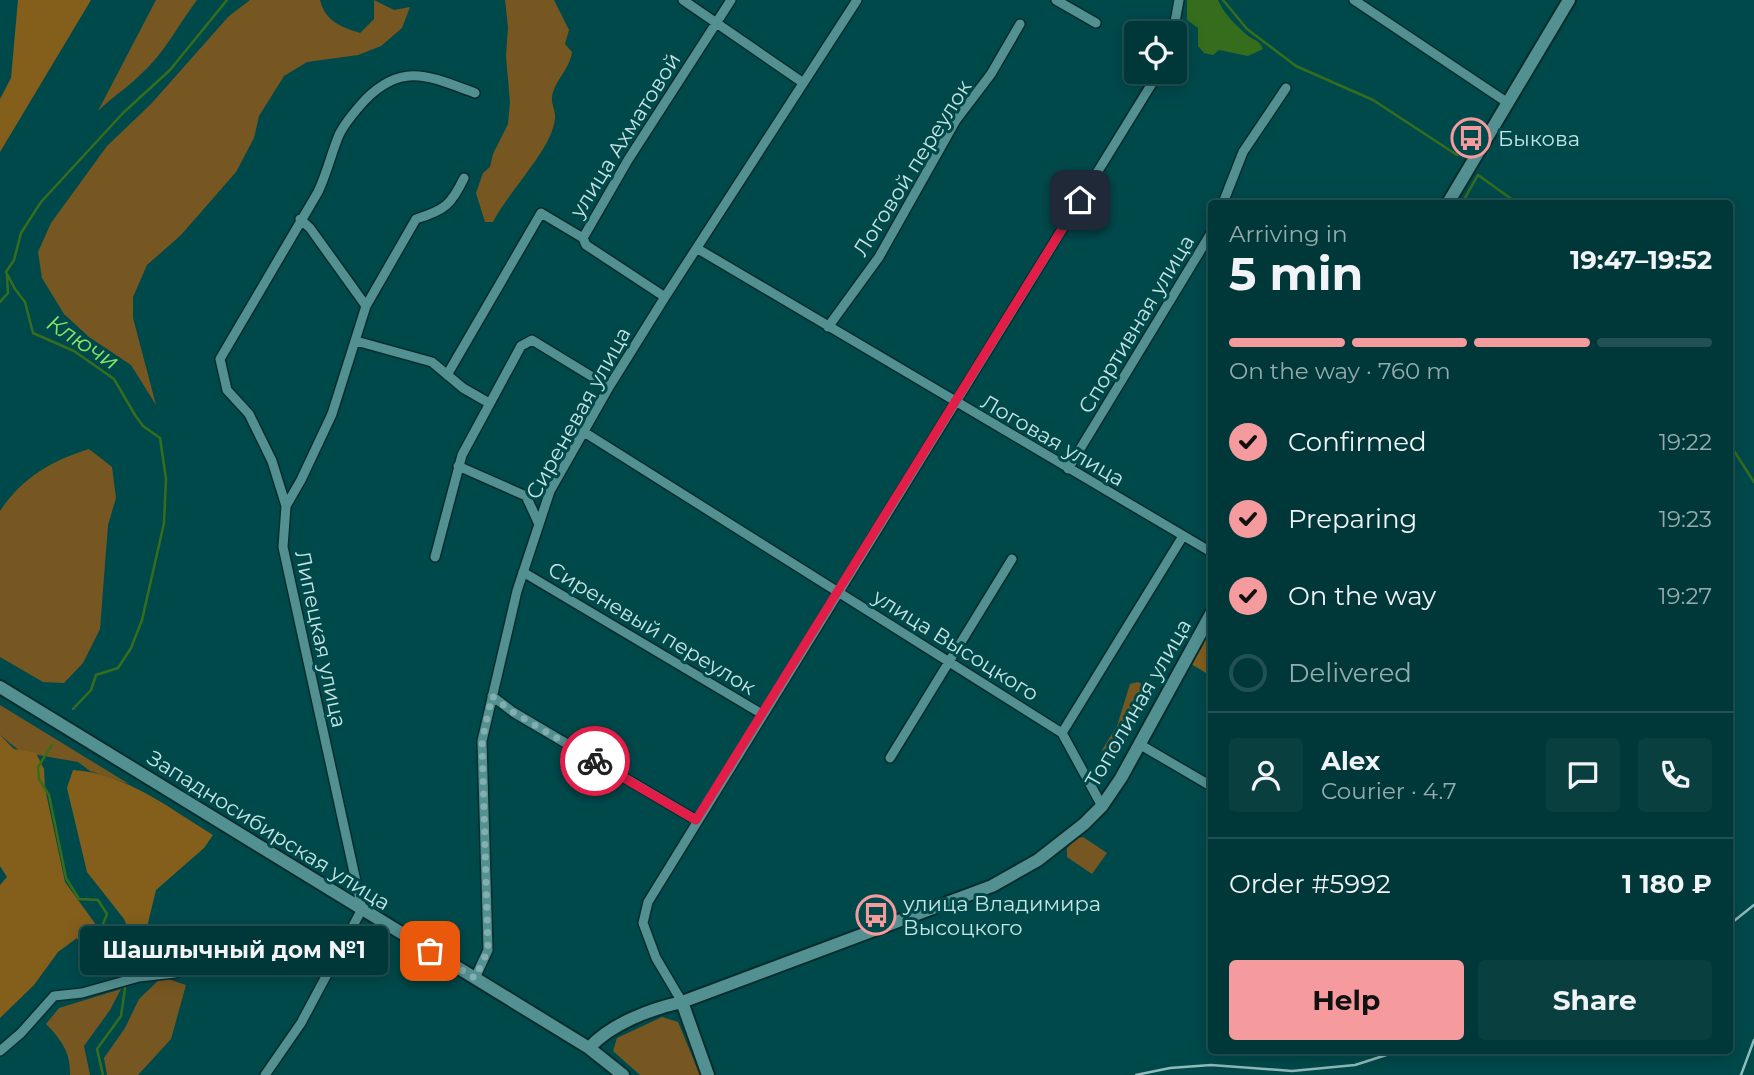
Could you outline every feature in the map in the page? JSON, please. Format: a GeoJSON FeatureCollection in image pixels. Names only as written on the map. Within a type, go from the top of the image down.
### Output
{"type":"FeatureCollection","features":[{"type":"Feature","properties":{"kind":"main road"},"geometry":{"type":"LineString","coordinates":[[1546,39],[1563,0]]}},
{"type":"Feature","properties":{"kind":"main road"},"geometry":{"type":"LineString","coordinates":[[1450,200],[1569,0]]}},
{"type":"Feature","properties":{"kind":"main road","name":"Тополиная улица"},"geometry":{"type":"LineString","coordinates":[[589,1048],[601,1035],[661,1007],[682,1002],[992,886],[1038,860],[1084,824],[1102,806],[1121,778],[1208,619]]}},
{"type":"Feature","properties":{"kind":"main road","name":"Западносибирская улица"},"geometry":{"type":"LineString","coordinates":[[0,687],[589,1048],[624,1075]]}},
{"type":"Feature","properties":{"kind":"main road"},"geometry":{"type":"LineString","coordinates":[[682,1002],[708,1075]]}},
{"type":"Feature","properties":{"kind":"street"},"geometry":{"type":"LineString","coordinates":[[682,0],[802,82]]}},
{"type":"Feature","properties":{"kind":"street","name":"улица Ахматовой"},"geometry":{"type":"LineString","coordinates":[[665,297],[586,246],[583,238],[628,160],[731,0]]}},
{"type":"Feature","properties":{"kind":"street","name":"Сиреневая улица"},"geometry":{"type":"LineString","coordinates":[[475,978],[488,950],[482,741],[523,572],[550,491],[609,387],[665,297],[857,0]]}},
{"type":"Feature","properties":{"kind":"street"},"geometry":{"type":"LineString","coordinates":[[1056,0],[1096,23]]}},
{"type":"Feature","properties":{"kind":"street"},"geometry":{"type":"LineString","coordinates":[[1175,21],[1179,0]]}},
{"type":"Feature","properties":{"kind":"street"},"geometry":{"type":"LineString","coordinates":[[1354,0],[1508,103]]}},
{"type":"Feature","properties":{"kind":"street","name":"Логовой переулок"},"geometry":{"type":"LineString","coordinates":[[828,327],[879,257],[956,120],[991,74],[1020,24]]}},
{"type":"Feature","properties":{"kind":"street"},"geometry":{"type":"LineString","coordinates":[[286,506],[272,461],[249,414],[227,390],[220,359],[327,173],[339,134],[355,110],[372,92],[398,75],[419,74],[475,93]]}},
{"type":"Feature","properties":{"kind":"street"},"geometry":{"type":"LineString","coordinates":[[682,1002],[656,958],[643,923],[648,902],[696,820],[1153,84]]}},
{"type":"Feature","properties":{"kind":"street"},"geometry":{"type":"LineString","coordinates":[[1224,200],[1243,152],[1286,88]]}},
{"type":"Feature","properties":{"kind":"street","name":"Липецкая улица"},"geometry":{"type":"LineString","coordinates":[[362,909],[283,547],[286,506],[332,414],[366,306],[416,219],[435,213],[452,203],[464,178]]}},
{"type":"Feature","properties":{"kind":"street"},"geometry":{"type":"LineString","coordinates":[[447,375],[541,213],[583,238]]}},
{"type":"Feature","properties":{"kind":"street"},"geometry":{"type":"LineString","coordinates":[[300,219],[310,228],[366,306]]}},
{"type":"Feature","properties":{"kind":"street","name":"Спортивная улица"},"geometry":{"type":"LineString","coordinates":[[1068,469],[1208,238]]}},
{"type":"Feature","properties":{"kind":"street","name":"Логовая улица"},"geometry":{"type":"LineString","coordinates":[[698,249],[1208,550]]}},
{"type":"Feature","properties":{"kind":"street"},"geometry":{"type":"LineString","coordinates":[[435,557],[458,466],[521,346],[532,340],[609,387]]}},
{"type":"Feature","properties":{"kind":"street"},"geometry":{"type":"LineString","coordinates":[[356,341],[432,362],[489,403]]}},
{"type":"Feature","properties":{"kind":"street","name":"улица Высоцкого"},"geometry":{"type":"LineString","coordinates":[[584,432],[1062,733],[1102,806]]}},
{"type":"Feature","properties":{"kind":"street"},"geometry":{"type":"LineString","coordinates":[[458,466],[526,496],[538,523]]}},
{"type":"Feature","properties":{"kind":"street"},"geometry":{"type":"LineString","coordinates":[[1062,733],[1183,536]]}},
{"type":"Feature","properties":{"kind":"street"},"geometry":{"type":"LineString","coordinates":[[890,758],[1013,559]]}},
{"type":"Feature","properties":{"kind":"street","name":"Сиреневый переулок"},"geometry":{"type":"LineString","coordinates":[[523,572],[762,714]]}},
{"type":"Feature","properties":{"kind":"street"},"geometry":{"type":"LineString","coordinates":[[492,696],[513,712],[696,820]]}},
{"type":"Feature","properties":{"kind":"street"},"geometry":{"type":"LineString","coordinates":[[1139,744],[1208,784]]}},
{"type":"Feature","properties":{"kind":"street"},"geometry":{"type":"LineString","coordinates":[[265,1075],[301,1023],[362,909]]}},
{"type":"Feature","properties":{"kind":"street"},"geometry":{"type":"LineString","coordinates":[[0,1051],[21,1033],[54,996],[82,993],[139,977],[175,973],[189,965],[208,964],[259,953],[297,951],[329,972]]}},
{"type":"Feature","properties":{"kind":"shaded area"},"geometry":{"type":"Polygon","coordinates":[[[18,0],[91,0],[0,152],[0,99],[11,78],[18,0]]]}},
{"type":"Feature","properties":{"kind":"shaded area"},"geometry":{"type":"Polygon","coordinates":[[[156,0],[197,0],[149,67],[98,111],[156,0]]]}},
{"type":"Feature","properties":{"kind":"shaded area"},"geometry":{"type":"Polygon","coordinates":[[[250,0],[320,0],[330,18],[360,33],[374,19],[374,0],[394,10],[410,7],[402,28],[381,46],[358,55],[307,62],[284,76],[259,116],[254,138],[236,172],[181,235],[147,265],[133,297],[133,318],[156,405],[131,365],[89,337],[64,314],[42,278],[38,252],[51,223],[107,146],[151,104],[229,16],[250,0]]]}},
{"type":"Feature","properties":{"kind":"shaded area"},"geometry":{"type":"Polygon","coordinates":[[[505,0],[554,0],[569,30],[565,44],[572,52],[553,91],[555,119],[546,144],[493,222],[485,222],[476,193],[508,124],[510,102],[505,0]]]}},
{"type":"Feature","properties":{"kind":"shaded area"},"geometry":{"type":"Polygon","coordinates":[[[1187,0],[1218,0],[1231,19],[1263,49],[1248,56],[1219,50],[1213,55],[1204,53],[1198,46],[1198,28],[1187,20],[1187,0]]]}},
{"type":"Feature","properties":{"kind":"shaded area"},"geometry":{"type":"Polygon","coordinates":[[[89,449],[112,467],[116,498],[108,525],[100,629],[83,663],[64,683],[43,682],[0,657],[0,511],[18,489],[39,472],[62,459],[89,449]]]}},
{"type":"Feature","properties":{"kind":"shaded area"},"geometry":{"type":"Polygon","coordinates":[[[1208,627],[1208,674],[1188,662],[1208,627]]]}},
{"type":"Feature","properties":{"kind":"shaded area"},"geometry":{"type":"Polygon","coordinates":[[[1138,682],[1147,687],[1140,716],[1115,760],[1106,759],[1102,750],[1117,726],[1130,684],[1138,682]]]}},
{"type":"Feature","properties":{"kind":"shaded area"},"geometry":{"type":"Polygon","coordinates":[[[0,705],[129,784],[90,771],[78,762],[21,752],[0,735],[0,705]]]}},
{"type":"Feature","properties":{"kind":"shaded area"},"geometry":{"type":"Polygon","coordinates":[[[0,735],[14,749],[36,753],[44,769],[45,788],[65,882],[102,933],[120,967],[98,976],[77,938],[58,952],[34,985],[0,1018],[0,885],[7,877],[0,866],[0,735]]]}},
{"type":"Feature","properties":{"kind":"shaded area"},"geometry":{"type":"Polygon","coordinates":[[[73,770],[111,778],[129,785],[213,835],[204,848],[156,890],[147,927],[157,945],[152,957],[143,962],[124,919],[87,872],[67,788],[73,770]]]}},
{"type":"Feature","properties":{"kind":"shaded area"},"geometry":{"type":"Polygon","coordinates":[[[1083,837],[1107,853],[1092,874],[1067,857],[1067,848],[1077,838],[1083,837]]]}},
{"type":"Feature","properties":{"kind":"shaded area"},"geometry":{"type":"Polygon","coordinates":[[[162,977],[186,985],[171,1039],[138,1075],[107,1075],[104,1058],[125,1028],[139,999],[162,977]]]}},
{"type":"Feature","properties":{"kind":"shaded area"},"geometry":{"type":"Polygon","coordinates":[[[121,989],[110,1010],[84,1046],[90,1075],[70,1075],[69,1060],[64,1047],[46,1024],[59,1008],[121,989]]]}},
{"type":"Feature","properties":{"kind":"shaded area"},"geometry":{"type":"Polygon","coordinates":[[[662,1017],[678,1022],[700,1075],[640,1075],[613,1051],[617,1038],[662,1017]]]}},
{"type":"Feature","properties":{"kind":"waterway","name":"Ключи"},"geometry":{"type":"LineString","coordinates":[[73,709],[91,690],[96,675],[118,668],[131,648],[142,620],[164,523],[166,479],[160,438],[143,426],[114,379],[74,351],[33,333],[25,302],[6,272],[14,260],[21,233],[41,202],[123,113],[170,70],[227,0]]}},
{"type":"Feature","properties":{"kind":"waterway"},"geometry":{"type":"LineString","coordinates":[[1223,0],[1247,29],[1296,66],[1373,100],[1457,155]]}},
{"type":"Feature","properties":{"kind":"waterway"},"geometry":{"type":"LineString","coordinates":[[1464,200],[1478,175],[1513,200]]}},
{"type":"Feature","properties":{"kind":"waterway"},"geometry":{"type":"LineString","coordinates":[[0,302],[8,293],[7,275]]}},
{"type":"Feature","properties":{"kind":"waterway"},"geometry":{"type":"LineString","coordinates":[[1733,449],[1754,482]]}},
{"type":"Feature","properties":{"kind":"waterway","name":"Ключи"},"geometry":{"type":"LineString","coordinates":[[52,745],[38,767],[39,779],[49,795],[66,878],[79,899],[98,900],[107,914],[99,934],[122,964],[123,976]]}},
{"type":"Feature","properties":{"kind":"waterway","name":"Ключи"},"geometry":{"type":"LineString","coordinates":[[103,1075],[97,1049],[121,1016],[125,988]]}},
{"type":"Feature","properties":{"kind":"railway"},"geometry":{"type":"LineString","coordinates":[[1733,922],[1754,905]]}},
{"type":"Feature","properties":{"kind":"railway"},"geometry":{"type":"LineString","coordinates":[[1741,1075],[1754,1040]]}},
{"type":"Feature","properties":{"kind":"railway"},"geometry":{"type":"LineString","coordinates":[[1136,1075],[1170,1068],[1211,1065],[1292,1071],[1355,1065],[1389,1054]]}},
{"type":"Feature","properties":{"kind":"way so far"},"geometry":{"type":"LineString","coordinates":[[430,951],[475,978],[488,950],[489,905],[482,741],[492,696],[513,712],[595,761]]}},
{"type":"Feature","properties":{"kind":"place","name":"Быкова"},"geometry":{"type":"Point","coordinates":[1471,138]}},
{"type":"Feature","properties":{"kind":"place","name":"улица Владимира Высоцкого"},"geometry":{"type":"Point","coordinates":[876,915]}},
{"type":"Feature","properties":{"kind":"place","name":"Шашлычный дом №1"},"geometry":{"type":"Point","coordinates":[430,951]}},
{"type":"Feature","properties":{"kind":"route"},"geometry":{"type":"LineString","coordinates":[[595,761],[696,820],[1080,200]]}}]}
